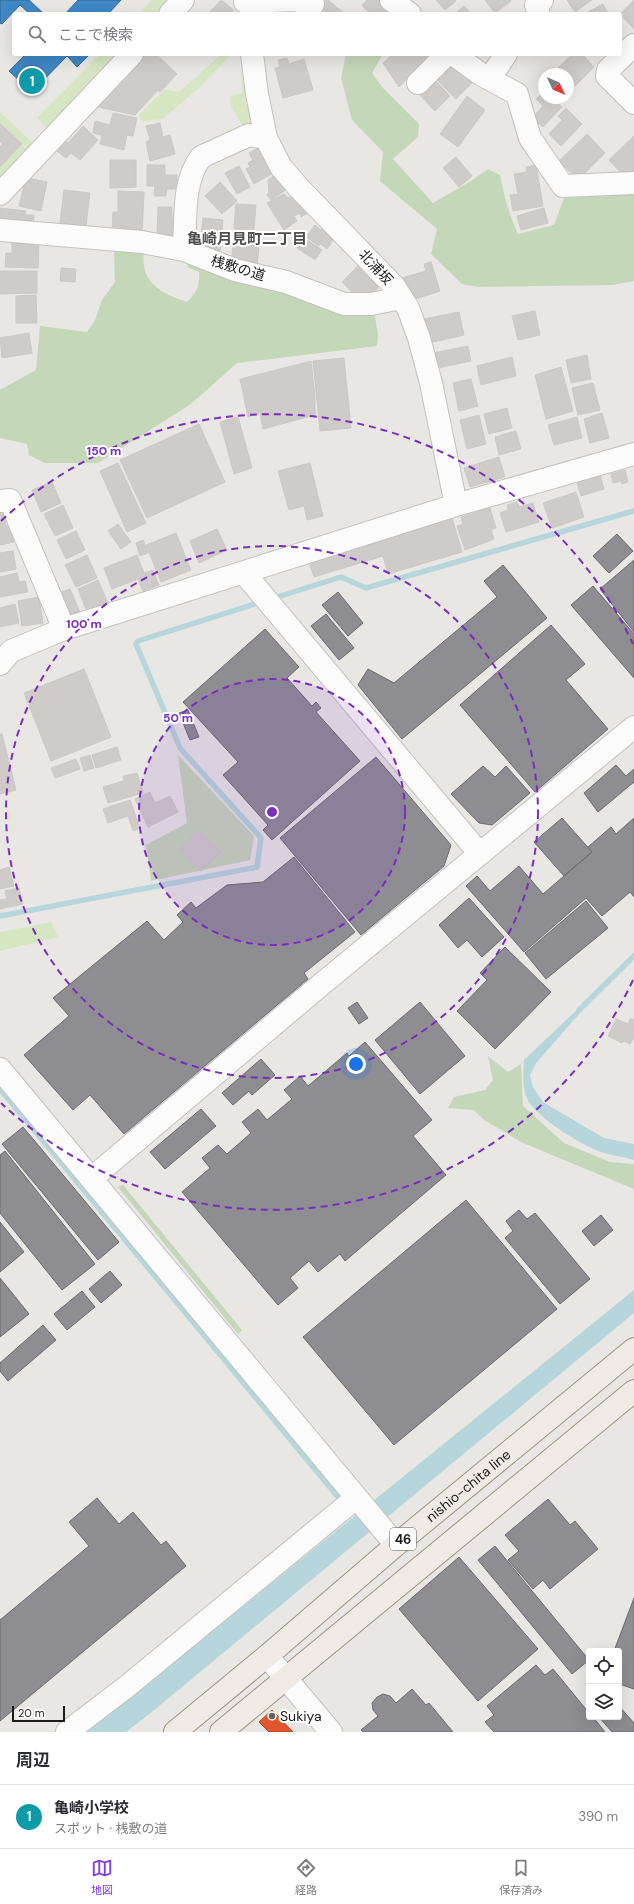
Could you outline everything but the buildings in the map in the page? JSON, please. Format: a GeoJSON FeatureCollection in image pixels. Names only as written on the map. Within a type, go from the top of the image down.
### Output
{"type":"FeatureCollection","features":[{"type":"Feature","properties":{"kind":"main road","name":"nishio-chita line"},"geometry":{"type":"LineString","coordinates":[[175,1732],[267,1656],[391,1539],[634,1349]]}},
{"type":"Feature","properties":{"kind":"main road","name":"46"},"geometry":{"type":"LineString","coordinates":[[221,1732],[634,1391]]}},
{"type":"Feature","properties":{"kind":"street"},"geometry":{"type":"LineString","coordinates":[[172,12],[183,0]]}},
{"type":"Feature","properties":{"kind":"street"},"geometry":{"type":"LineString","coordinates":[[245,5],[293,0],[313,4]]}},
{"type":"Feature","properties":{"kind":"street"},"geometry":{"type":"LineString","coordinates":[[391,0],[407,12]]}},
{"type":"Feature","properties":{"kind":"street"},"geometry":{"type":"LineString","coordinates":[[538,12],[536,5],[542,0]]}},
{"type":"Feature","properties":{"kind":"street"},"geometry":{"type":"LineString","coordinates":[[634,45],[608,70],[607,76],[634,103]]}},
{"type":"Feature","properties":{"kind":"street"},"geometry":{"type":"LineString","coordinates":[[0,194],[130,56]]}},
{"type":"Feature","properties":{"kind":"street","name":"北浦坂"},"geometry":{"type":"LineString","coordinates":[[252,56],[257,94],[266,138],[286,172],[394,286],[408,308],[419,338],[429,375],[456,505]]}},
{"type":"Feature","properties":{"kind":"street"},"geometry":{"type":"LineString","coordinates":[[418,84],[444,56]]}},
{"type":"Feature","properties":{"kind":"street"},"geometry":{"type":"LineString","coordinates":[[457,56],[482,75],[517,94],[530,138],[562,186],[634,183]]}},
{"type":"Feature","properties":{"kind":"street"},"geometry":{"type":"LineString","coordinates":[[490,78],[505,56]]}},
{"type":"Feature","properties":{"kind":"street"},"geometry":{"type":"LineString","coordinates":[[184,250],[188,180],[201,156],[249,135],[266,138]]}},
{"type":"Feature","properties":{"kind":"street","name":"桟敷の道"},"geometry":{"type":"LineString","coordinates":[[0,230],[142,242],[184,250],[235,270],[286,282],[344,304],[370,304],[401,298]]}},
{"type":"Feature","properties":{"kind":"street"},"geometry":{"type":"LineString","coordinates":[[4,655],[64,629],[456,505],[634,454]]}},
{"type":"Feature","properties":{"kind":"street"},"geometry":{"type":"LineString","coordinates":[[0,501],[10,500],[64,629]]}},
{"type":"Feature","properties":{"kind":"street"},"geometry":{"type":"LineString","coordinates":[[244,573],[480,854]]}},
{"type":"Feature","properties":{"kind":"street"},"geometry":{"type":"LineString","coordinates":[[92,1178],[323,983],[634,727]]}},
{"type":"Feature","properties":{"kind":"street"},"geometry":{"type":"LineString","coordinates":[[0,1069],[391,1539]]}},
{"type":"Feature","properties":{"kind":"street"},"geometry":{"type":"LineString","coordinates":[[67,1732],[360,1503]]}},
{"type":"Feature","properties":{"kind":"street"},"geometry":{"type":"LineString","coordinates":[[267,1656],[331,1732]]}},
{"type":"Feature","properties":{"kind":"green space"},"geometry":{"type":"Polygon","coordinates":[[[152,0],[174,0],[162,12],[141,12],[152,0]]]}},
{"type":"Feature","properties":{"kind":"green space"},"geometry":{"type":"Polygon","coordinates":[[[98,56],[123,56],[50,131],[37,118],[98,56]]]}},
{"type":"Feature","properties":{"kind":"green space"},"geometry":{"type":"Polygon","coordinates":[[[220,56],[229,56],[204,83],[163,119],[143,121],[138,116],[165,89],[179,92],[220,56]]]}},
{"type":"Feature","properties":{"kind":"green space"},"geometry":{"type":"Polygon","coordinates":[[[241,56],[242,56],[256,121],[243,127],[231,106],[230,96],[242,93],[241,56]]]}},
{"type":"Feature","properties":{"kind":"green space"},"geometry":{"type":"Polygon","coordinates":[[[346,56],[382,56],[372,73],[383,88],[419,124],[418,137],[393,159],[433,203],[471,181],[488,169],[500,175],[507,205],[518,234],[554,225],[565,195],[634,190],[634,281],[613,285],[478,287],[462,284],[431,254],[437,229],[380,181],[383,152],[352,120],[341,78],[346,56]]]}},
{"type":"Feature","properties":{"kind":"green space"},"geometry":{"type":"Polygon","coordinates":[[[0,112],[34,144],[29,150],[0,122],[0,112]]]}},
{"type":"Feature","properties":{"kind":"green space"},"geometry":{"type":"Polygon","coordinates":[[[22,145],[28,151],[0,179],[0,168],[22,145]]]}},
{"type":"Feature","properties":{"kind":"green space"},"geometry":{"type":"Polygon","coordinates":[[[114,249],[143,249],[144,269],[152,283],[162,291],[187,302],[197,288],[199,277],[199,272],[187,267],[188,262],[374,311],[378,334],[377,346],[237,363],[191,404],[98,463],[45,463],[29,455],[27,444],[0,438],[0,390],[36,370],[40,326],[87,332],[95,320],[102,300],[115,282],[114,249]]]}},
{"type":"Feature","properties":{"kind":"green space"},"geometry":{"type":"Polygon","coordinates":[[[178,755],[254,836],[250,860],[151,881],[146,845],[187,823],[178,755]]]}},
{"type":"Feature","properties":{"kind":"green space"},"geometry":{"type":"Polygon","coordinates":[[[51,922],[58,937],[0,951],[0,932],[51,922]]]}},
{"type":"Feature","properties":{"kind":"green space"},"geometry":{"type":"Polygon","coordinates":[[[488,1056],[508,1072],[521,1064],[523,1106],[564,1143],[610,1162],[634,1164],[634,1189],[523,1143],[484,1120],[474,1110],[448,1108],[454,1097],[485,1090],[493,1080],[488,1056]]]}},
{"type":"Feature","properties":{"kind":"green space"},"geometry":{"type":"Polygon","coordinates":[[[123,1185],[242,1330],[238,1334],[118,1187],[123,1185]]]}},
{"type":"Feature","properties":{"kind":"water"},"geometry":{"type":"Polygon","coordinates":[[[583,1004],[587,1005],[537,1062],[530,1075],[533,1087],[543,1102],[604,1138],[634,1144],[634,1160],[596,1150],[564,1133],[536,1111],[527,1099],[523,1077],[524,1060],[583,1004]]]}},
{"type":"Feature","properties":{"kind":"water"},"geometry":{"type":"Polygon","coordinates":[[[634,1290],[634,1313],[153,1711],[126,1732],[85,1732],[132,1696],[634,1290]]]}},
{"type":"Feature","properties":{"kind":"waterway"},"geometry":{"type":"LineString","coordinates":[[271,599],[341,577],[366,588],[634,511]]}},
{"type":"Feature","properties":{"kind":"waterway"},"geometry":{"type":"LineString","coordinates":[[0,916],[257,867],[261,838],[180,748],[136,644],[138,641],[261,602]]}},
{"type":"Feature","properties":{"kind":"waterway"},"geometry":{"type":"LineString","coordinates":[[579,1010],[634,956]]}},
{"type":"Feature","properties":{"kind":"waterway"},"geometry":{"type":"LineString","coordinates":[[0,1089],[343,1503]]}},
{"type":"Feature","properties":{"kind":"place","name":"亀崎小学校"},"geometry":{"type":"Point","coordinates":[32,81]}},
{"type":"Feature","properties":{"kind":"place","name":"Sukiya"},"geometry":{"type":"Point","coordinates":[272,1716]}},
{"type":"Feature","properties":{"kind":"district","name":"亀崎月見町二丁目"},"geometry":{"type":"Point","coordinates":[247,239]}}]}
